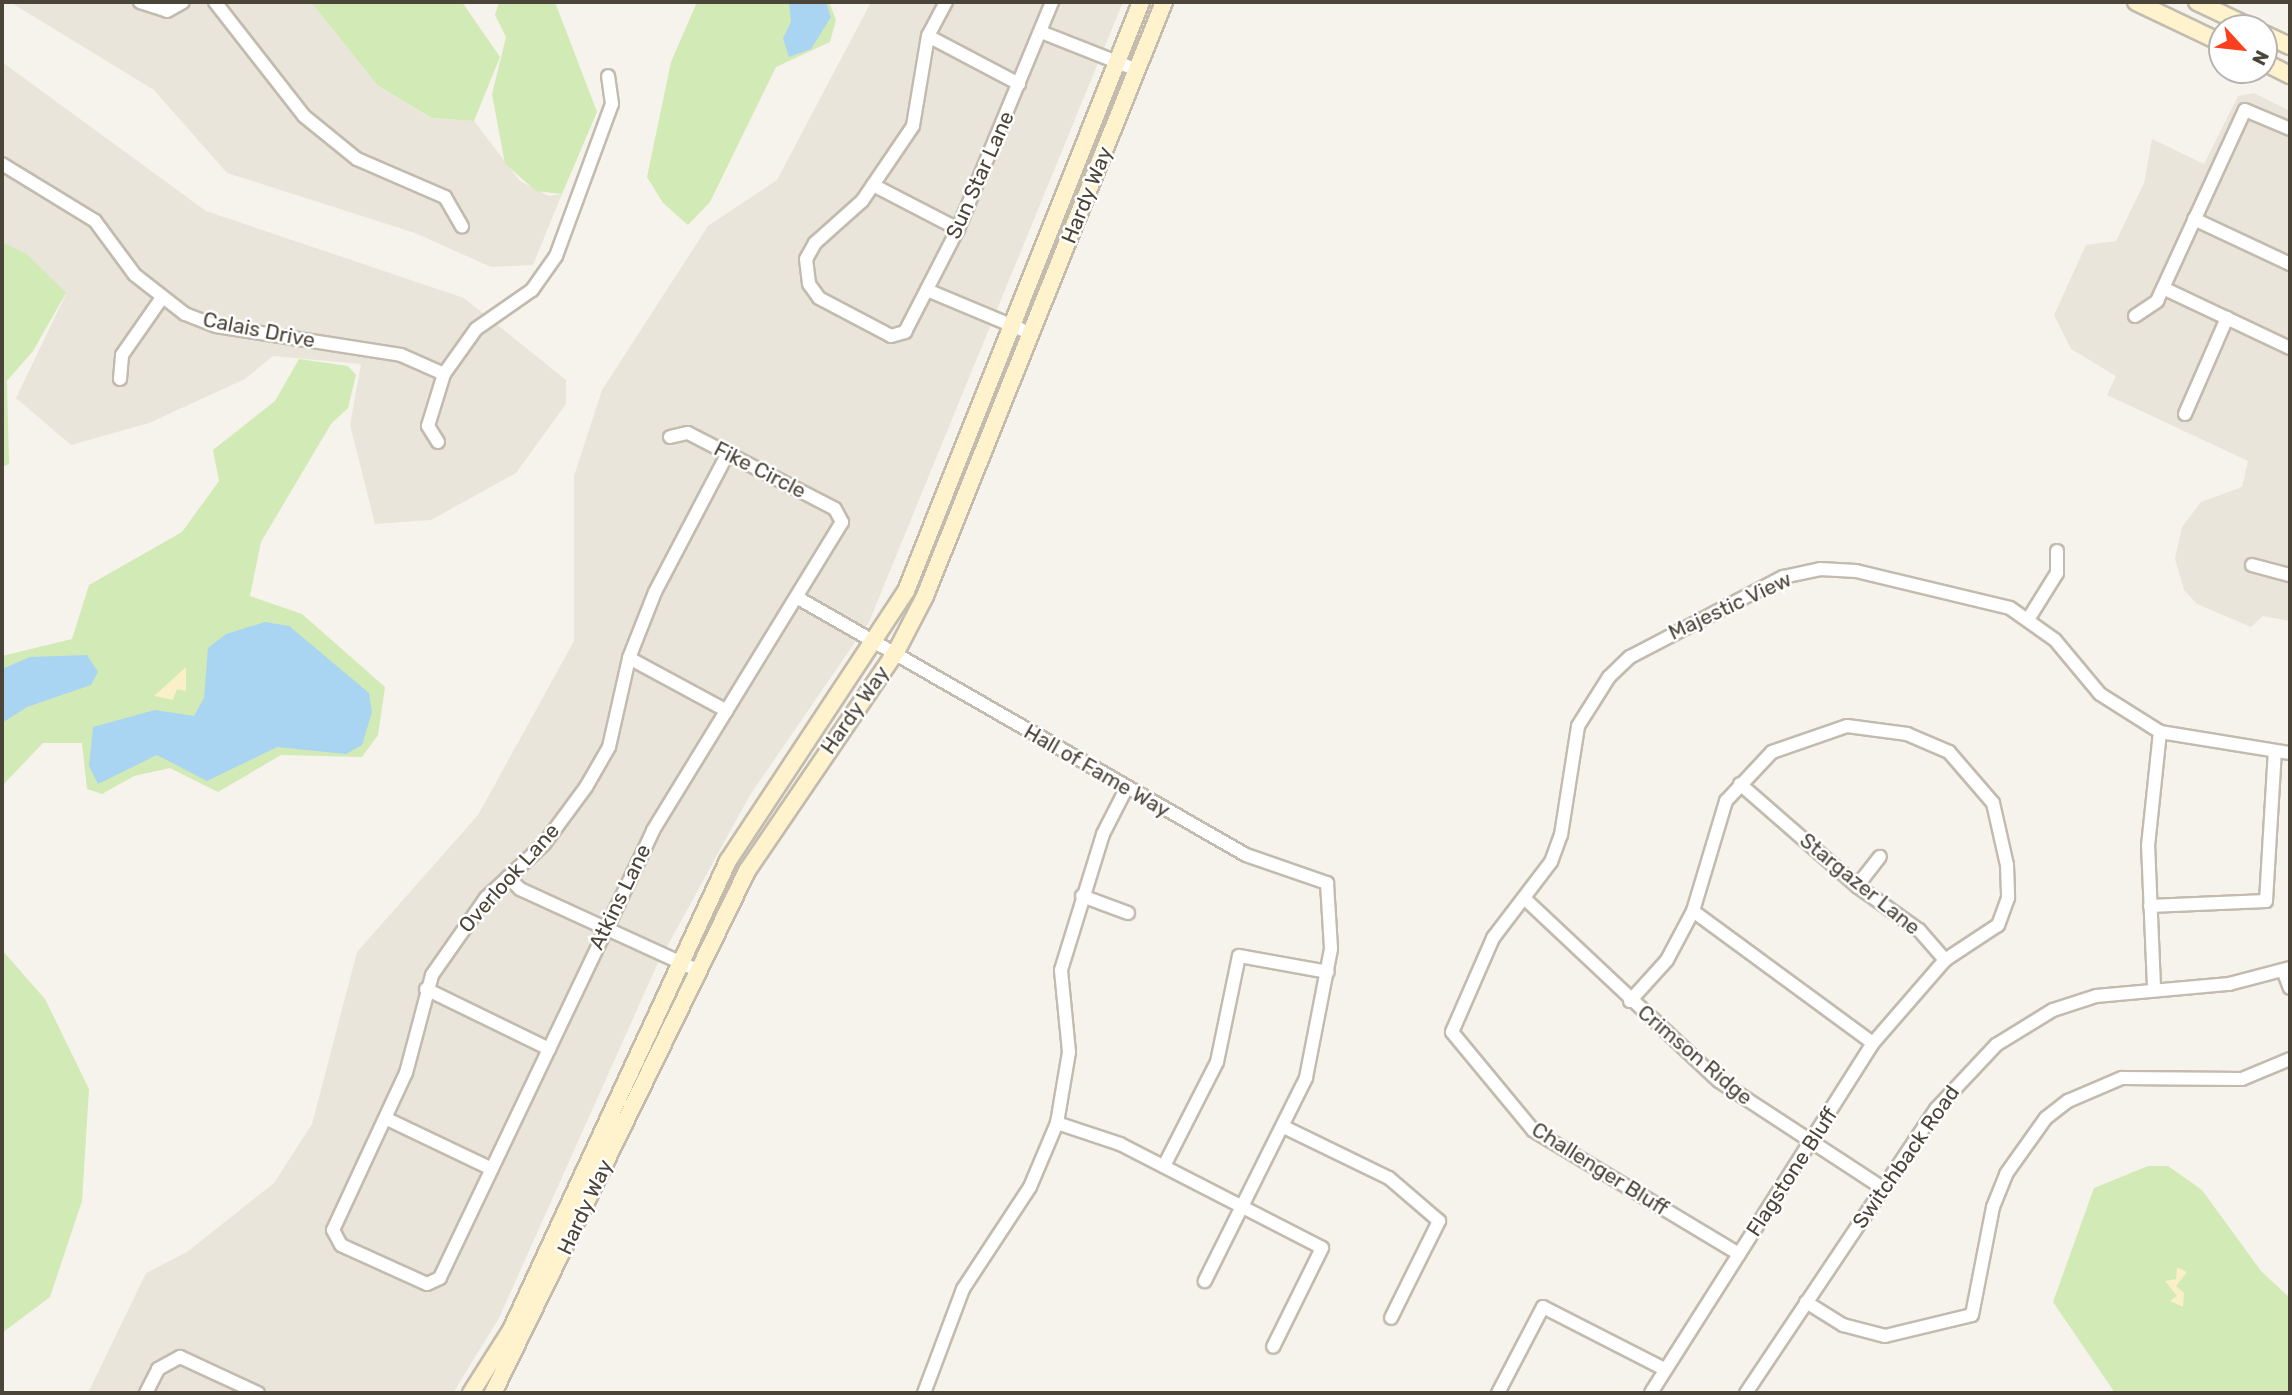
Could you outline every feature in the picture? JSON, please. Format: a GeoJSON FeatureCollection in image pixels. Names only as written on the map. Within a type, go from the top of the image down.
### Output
{"type":"FeatureCollection","features":[{"type":"Feature","properties":{"kind":"main road","name":"Hardy Way"},"geometry":{"type":"LineString","coordinates":[[471,1393],[511,1330],[679,962],[741,840],[875,641],[906,590],[1141,2]]}},
{"type":"Feature","properties":{"kind":"main road","name":"Hardy Way"},"geometry":{"type":"LineString","coordinates":[[493,1393],[527,1335],[695,969],[785,810],[896,652],[959,520],[1164,2]]}},
{"type":"Feature","properties":{"kind":"main road"},"geometry":{"type":"LineString","coordinates":[[2136,2],[2208,36]]}},
{"type":"Feature","properties":{"kind":"main road"},"geometry":{"type":"LineString","coordinates":[[2197,2],[2222,14]]}},
{"type":"Feature","properties":{"kind":"street"},"geometry":{"type":"LineString","coordinates":[[141,2],[167,11],[183,2]]}},
{"type":"Feature","properties":{"kind":"street"},"geometry":{"type":"LineString","coordinates":[[215,2],[304,117],[357,159],[445,197],[462,226]]}},
{"type":"Feature","properties":{"kind":"street"},"geometry":{"type":"LineString","coordinates":[[946,2],[928,36],[913,126],[873,184],[958,229]]}},
{"type":"Feature","properties":{"kind":"street","name":"Sun Star Lane"},"geometry":{"type":"LineString","coordinates":[[873,184],[815,243],[806,259],[808,284],[819,298],[891,336],[905,331],[958,229],[1052,2]]}},
{"type":"Feature","properties":{"kind":"street"},"geometry":{"type":"LineString","coordinates":[[1041,32],[1137,70]]}},
{"type":"Feature","properties":{"kind":"street"},"geometry":{"type":"LineString","coordinates":[[928,36],[1019,84]]}},
{"type":"Feature","properties":{"kind":"street"},"geometry":{"type":"LineString","coordinates":[[438,442],[428,426],[443,374],[476,329],[532,290],[548,270],[612,104],[608,76]]}},
{"type":"Feature","properties":{"kind":"street"},"geometry":{"type":"LineString","coordinates":[[2135,316],[2157,301],[2245,110],[2290,129]]}},
{"type":"Feature","properties":{"kind":"street","name":"Calais Drive"},"geometry":{"type":"LineString","coordinates":[[2,164],[95,221],[161,299],[216,326],[401,355],[443,374]]}},
{"type":"Feature","properties":{"kind":"street"},"geometry":{"type":"LineString","coordinates":[[2193,219],[2290,264]]}},
{"type":"Feature","properties":{"kind":"street"},"geometry":{"type":"LineString","coordinates":[[2163,288],[2290,348]]}},
{"type":"Feature","properties":{"kind":"street"},"geometry":{"type":"LineString","coordinates":[[927,290],[1032,334]]}},
{"type":"Feature","properties":{"kind":"street"},"geometry":{"type":"LineString","coordinates":[[120,379],[122,355],[161,299]]}},
{"type":"Feature","properties":{"kind":"street"},"geometry":{"type":"LineString","coordinates":[[2185,414],[2227,318]]}},
{"type":"Feature","properties":{"kind":"street","name":"Fike Circle"},"geometry":{"type":"LineString","coordinates":[[670,437],[688,433],[835,509],[842,522]]}},
{"type":"Feature","properties":{"kind":"street","name":"Overlook Lane"},"geometry":{"type":"LineString","coordinates":[[427,1284],[341,1245],[333,1230],[387,1119],[426,989],[452,942],[508,877],[544,844],[609,747],[629,658],[655,592],[728,453]]}},
{"type":"Feature","properties":{"kind":"street","name":"Atkins Lane"},"geometry":{"type":"LineString","coordinates":[[427,1284],[440,1278],[604,927],[688,769],[799,598],[842,522]]}},
{"type":"Feature","properties":{"kind":"street"},"geometry":{"type":"LineString","coordinates":[[2029,618],[2057,573],[2057,551]]}},
{"type":"Feature","properties":{"kind":"street"},"geometry":{"type":"LineString","coordinates":[[2252,565],[2290,575]]}},
{"type":"Feature","properties":{"kind":"street","name":"Majestic View"},"geometry":{"type":"LineString","coordinates":[[1452,1032],[1493,938],[1524,898],[1561,835],[1571,750],[1590,703],[1609,677],[1655,641],[1783,577],[1820,569],[1988,600],[2029,618],[2100,694],[2160,732],[2290,754]]}},
{"type":"Feature","properties":{"kind":"street","name":"Hall of Fame Way"},"geometry":{"type":"LineString","coordinates":[[799,598],[896,652],[1126,789],[1246,855],[1327,883],[1328,972]]}},
{"type":"Feature","properties":{"kind":"street"},"geometry":{"type":"LineString","coordinates":[[629,658],[727,711]]}},
{"type":"Feature","properties":{"kind":"street","name":"Flagstone Bluff"},"geometry":{"type":"LineString","coordinates":[[1630,1001],[1667,961],[1693,911],[1713,833],[1740,784],[1772,752],[1847,726],[1931,742],[1965,765],[2002,825],[2008,898],[1998,925],[1945,960],[1874,1043],[1651,1393]]}},
{"type":"Feature","properties":{"kind":"street"},"geometry":{"type":"LineString","coordinates":[[2154,987],[2148,846],[2160,732]]}},
{"type":"Feature","properties":{"kind":"street"},"geometry":{"type":"LineString","coordinates":[[2150,906],[2266,901],[2275,751]]}},
{"type":"Feature","properties":{"kind":"street","name":"Stargazer Lane"},"geometry":{"type":"LineString","coordinates":[[1740,784],[1857,886],[1901,914],[1945,960]]}},
{"type":"Feature","properties":{"kind":"street"},"geometry":{"type":"LineString","coordinates":[[924,1393],[963,1289],[1030,1187],[1057,1123],[1069,1052],[1061,970],[1082,896],[1126,789]]}},
{"type":"Feature","properties":{"kind":"street"},"geometry":{"type":"LineString","coordinates":[[1857,886],[1880,857]]}},
{"type":"Feature","properties":{"kind":"street"},"geometry":{"type":"LineString","coordinates":[[508,877],[520,889],[695,969]]}},
{"type":"Feature","properties":{"kind":"street"},"geometry":{"type":"LineString","coordinates":[[1082,896],[1128,913]]}},
{"type":"Feature","properties":{"kind":"street","name":"Crimson Ridge"},"geometry":{"type":"LineString","coordinates":[[1524,898],[1630,1001],[1719,1081],[1884,1189]]}},
{"type":"Feature","properties":{"kind":"street"},"geometry":{"type":"LineString","coordinates":[[1693,911],[1721,925],[1874,1043]]}},
{"type":"Feature","properties":{"kind":"street"},"geometry":{"type":"LineString","coordinates":[[1164,1166],[1217,1062],[1239,956],[1328,972],[1306,1078],[1286,1128],[1205,1281]]}},
{"type":"Feature","properties":{"kind":"street"},"geometry":{"type":"LineString","coordinates":[[2287,969],[2290,988]]}},
{"type":"Feature","properties":{"kind":"street","name":"Switchback Road"},"geometry":{"type":"LineString","coordinates":[[1746,1393],[1950,1091],[1996,1045],[2053,1010],[2154,987],[2229,984],[2287,969]]}},
{"type":"Feature","properties":{"kind":"street"},"geometry":{"type":"LineString","coordinates":[[426,989],[549,1049]]}},
{"type":"Feature","properties":{"kind":"street","name":"Challenger Bluff"},"geometry":{"type":"LineString","coordinates":[[1452,1032],[1533,1130],[1740,1254]]}},
{"type":"Feature","properties":{"kind":"street"},"geometry":{"type":"LineString","coordinates":[[1806,1302],[1843,1325],[1885,1336],[1972,1315],[1993,1207],[2017,1156],[2046,1118],[2068,1101],[2122,1078],[2242,1079],[2290,1059]]}},
{"type":"Feature","properties":{"kind":"street"},"geometry":{"type":"LineString","coordinates":[[387,1119],[492,1169]]}},
{"type":"Feature","properties":{"kind":"street"},"geometry":{"type":"LineString","coordinates":[[1057,1123],[1164,1166],[1322,1248],[1273,1347]]}},
{"type":"Feature","properties":{"kind":"street"},"geometry":{"type":"LineString","coordinates":[[1286,1128],[1389,1178],[1439,1221],[1391,1318]]}},
{"type":"Feature","properties":{"kind":"street"},"geometry":{"type":"LineString","coordinates":[[1498,1393],[1543,1307],[1664,1369]]}},
{"type":"Feature","properties":{"kind":"street"},"geometry":{"type":"LineString","coordinates":[[146,1393],[167,1359],[180,1357],[258,1393]]}},
{"type":"Feature","properties":{"kind":"shaded area"},"geometry":{"type":"Polygon","coordinates":[[[10,2],[311,2],[377,85],[430,118],[474,121],[520,181],[549,196],[562,194],[533,265],[491,267],[415,233],[227,173],[154,90],[10,2]]]}},
{"type":"Feature","properties":{"kind":"shaded area"},"geometry":{"type":"Polygon","coordinates":[[[871,2],[1123,2],[869,622],[750,795],[657,965],[499,1318],[453,1393],[88,1393],[146,1273],[187,1252],[274,1183],[312,1124],[357,952],[478,815],[574,641],[574,476],[602,390],[708,226],[777,180],[871,2]]]}},
{"type":"Feature","properties":{"kind":"shaded area"},"geometry":{"type":"Polygon","coordinates":[[[2,62],[206,211],[464,298],[566,380],[566,404],[516,473],[431,520],[375,524],[350,425],[361,364],[273,356],[245,379],[149,423],[71,445],[16,398],[66,294],[27,254],[2,242],[2,62]]]}},
{"type":"Feature","properties":{"kind":"shaded area"},"geometry":{"type":"Polygon","coordinates":[[[2254,93],[2290,111],[2290,621],[2263,616],[2251,627],[2197,604],[2184,590],[2175,559],[2182,527],[2201,502],[2242,487],[2248,461],[2107,395],[2116,376],[2071,349],[2054,315],[2086,245],[2116,241],[2144,183],[2152,139],[2204,164],[2238,96],[2254,93]]]}},
{"type":"Feature","properties":{"kind":"green space"},"geometry":{"type":"Polygon","coordinates":[[[311,2],[462,2],[500,57],[474,121],[431,118],[377,85],[311,2]]]}},
{"type":"Feature","properties":{"kind":"green space"},"geometry":{"type":"Polygon","coordinates":[[[499,2],[555,2],[597,112],[562,194],[536,191],[505,164],[492,94],[506,37],[495,15],[499,2]]]}},
{"type":"Feature","properties":{"kind":"green space"},"geometry":{"type":"Polygon","coordinates":[[[697,2],[829,2],[836,20],[830,42],[776,67],[710,202],[688,225],[663,203],[647,177],[671,62],[697,2]]]}},
{"type":"Feature","properties":{"kind":"green space"},"geometry":{"type":"Polygon","coordinates":[[[2,242],[27,254],[66,293],[33,351],[7,381],[9,464],[2,467],[2,242]]]}},
{"type":"Feature","properties":{"kind":"green space"},"geometry":{"type":"Polygon","coordinates":[[[299,359],[348,366],[356,375],[348,408],[331,424],[261,542],[250,596],[302,614],[385,687],[378,735],[362,757],[281,755],[218,792],[170,768],[134,776],[102,794],[87,789],[82,743],[43,743],[2,786],[2,656],[72,639],[89,585],[182,532],[219,481],[213,450],[275,401],[299,359]]]}},
{"type":"Feature","properties":{"kind":"green space"},"geometry":{"type":"Polygon","coordinates":[[[2,950],[45,999],[89,1089],[82,1201],[50,1297],[2,1333],[2,950]]]}},
{"type":"Feature","properties":{"kind":"green space"},"geometry":{"type":"Polygon","coordinates":[[[2148,1166],[2168,1166],[2202,1190],[2261,1271],[2290,1298],[2290,1393],[2115,1393],[2053,1302],[2094,1188],[2148,1166]]]}},
{"type":"Feature","properties":{"kind":"sand"},"geometry":{"type":"Polygon","coordinates":[[[186,667],[186,691],[177,689],[173,700],[154,696],[186,667]]]}},
{"type":"Feature","properties":{"kind":"sand"},"geometry":{"type":"Polygon","coordinates":[[[2177,1267],[2187,1272],[2176,1286],[2184,1293],[2183,1307],[2170,1301],[2177,1296],[2165,1281],[2176,1279],[2177,1267]]]}},
{"type":"Feature","properties":{"kind":"water"},"geometry":{"type":"Polygon","coordinates":[[[789,2],[826,2],[831,17],[811,49],[789,57],[783,38],[791,22],[789,2]]]}},
{"type":"Feature","properties":{"kind":"water"},"geometry":{"type":"Polygon","coordinates":[[[265,622],[289,626],[369,693],[372,712],[362,745],[346,754],[277,747],[207,781],[157,755],[98,784],[89,766],[93,727],[155,710],[194,716],[204,698],[208,648],[226,634],[265,622]]]}},
{"type":"Feature","properties":{"kind":"water"},"geometry":{"type":"Polygon","coordinates":[[[87,655],[98,672],[91,685],[27,707],[2,723],[2,669],[30,657],[87,655]]]}}]}
